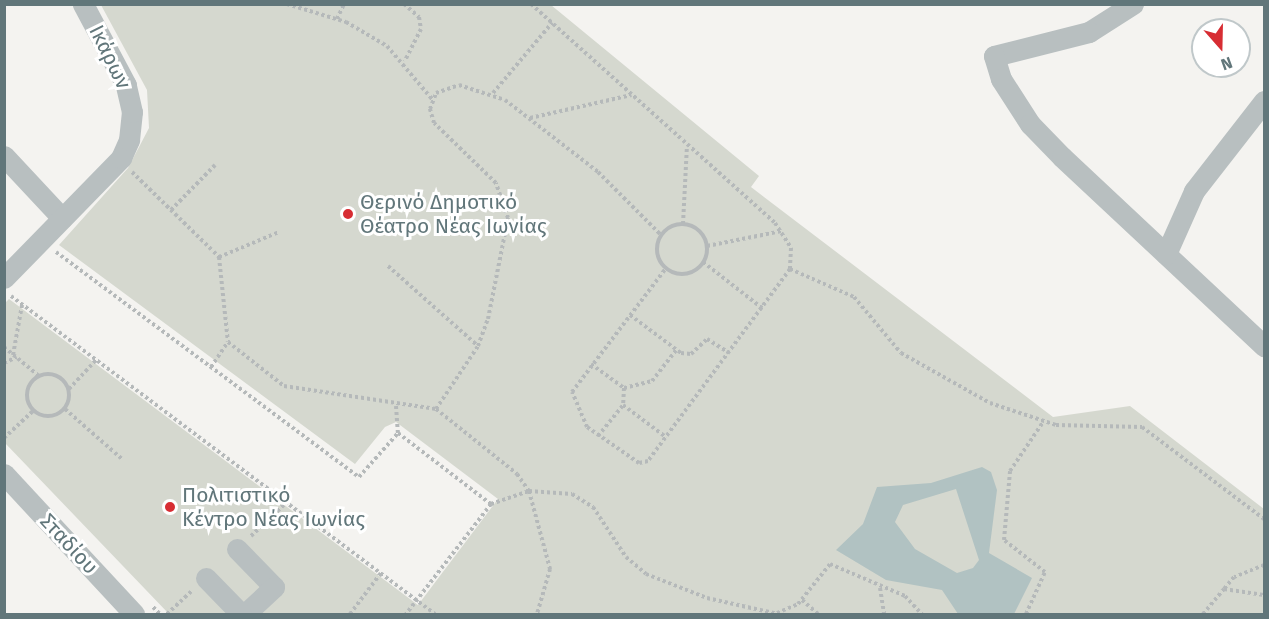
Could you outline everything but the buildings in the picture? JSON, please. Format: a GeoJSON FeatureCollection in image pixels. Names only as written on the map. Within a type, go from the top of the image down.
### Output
{"type":"FeatureCollection","features":[{"type":"Feature","properties":{"kind":"street","name":"Ικάρων"},"geometry":{"type":"LineString","coordinates":[[62,218],[121,158],[129,141],[132,112],[124,81],[83,4]]}},
{"type":"Feature","properties":{"kind":"street"},"geometry":{"type":"LineString","coordinates":[[1133,4],[1089,32],[994,56],[1010,98],[1030,124],[1264,346]]}},
{"type":"Feature","properties":{"kind":"street"},"geometry":{"type":"LineString","coordinates":[[1166,254],[1194,191],[1264,101]]}},
{"type":"Feature","properties":{"kind":"street"},"geometry":{"type":"LineString","coordinates":[[4,156],[62,218],[7,286]]}},
{"type":"Feature","properties":{"kind":"street","name":"Σταδίου"},"geometry":{"type":"LineString","coordinates":[[4,474],[134,615]]}},
{"type":"Feature","properties":{"kind":"street"},"geometry":{"type":"LineString","coordinates":[[206,578],[243,615],[274,587],[237,549]]}},
{"type":"Feature","properties":{"kind":"path"},"geometry":{"type":"LineString","coordinates":[[287,4],[337,19],[405,61],[432,100],[437,127],[496,183],[508,208],[506,244],[478,346],[436,409]]}},
{"type":"Feature","properties":{"kind":"path"},"geometry":{"type":"LineString","coordinates":[[337,19],[344,4]]}},
{"type":"Feature","properties":{"kind":"path"},"geometry":{"type":"LineString","coordinates":[[404,4],[419,17],[422,29],[405,61]]}},
{"type":"Feature","properties":{"kind":"path"},"geometry":{"type":"LineString","coordinates":[[531,4],[783,231],[791,248],[790,269],[666,437],[643,464],[598,436],[582,422],[573,402],[574,387],[666,268]]}},
{"type":"Feature","properties":{"kind":"path"},"geometry":{"type":"LineString","coordinates":[[493,93],[552,23]]}},
{"type":"Feature","properties":{"kind":"path"},"geometry":{"type":"LineString","coordinates":[[432,100],[441,90],[459,86],[493,93],[530,118],[598,172],[661,235]]}},
{"type":"Feature","properties":{"kind":"path"},"geometry":{"type":"LineString","coordinates":[[530,118],[632,95]]}},
{"type":"Feature","properties":{"kind":"path"},"geometry":{"type":"LineString","coordinates":[[683,224],[687,146]]}},
{"type":"Feature","properties":{"kind":"path"},"geometry":{"type":"LineString","coordinates":[[171,210],[215,165]]}},
{"type":"Feature","properties":{"kind":"path"},"geometry":{"type":"LineString","coordinates":[[125,166],[219,257],[228,342],[211,367]]}},
{"type":"Feature","properties":{"kind":"path"},"geometry":{"type":"LineString","coordinates":[[683,224],[702,233],[707,246],[703,262],[683,274],[666,268],[657,250],[661,235],[683,224]]}},
{"type":"Feature","properties":{"kind":"path"},"geometry":{"type":"LineString","coordinates":[[707,246],[783,231]]}},
{"type":"Feature","properties":{"kind":"path"},"geometry":{"type":"LineString","coordinates":[[219,257],[279,232]]}},
{"type":"Feature","properties":{"kind":"path"},"geometry":{"type":"LineString","coordinates":[[51,248],[359,477],[398,433],[396,405]]}},
{"type":"Feature","properties":{"kind":"path"},"geometry":{"type":"LineString","coordinates":[[703,262],[762,308]]}},
{"type":"Feature","properties":{"kind":"path"},"geometry":{"type":"LineString","coordinates":[[388,266],[478,346]]}},
{"type":"Feature","properties":{"kind":"path"},"geometry":{"type":"LineString","coordinates":[[790,269],[854,297],[915,364],[990,403],[1043,422],[1142,427],[1264,519]]}},
{"type":"Feature","properties":{"kind":"path"},"geometry":{"type":"LineString","coordinates":[[7,286],[22,305],[435,615]]}},
{"type":"Feature","properties":{"kind":"path"},"geometry":{"type":"LineString","coordinates":[[4,363],[15,356],[22,305]]}},
{"type":"Feature","properties":{"kind":"path"},"geometry":{"type":"LineString","coordinates":[[630,315],[676,350],[691,354],[707,339],[729,353]]}},
{"type":"Feature","properties":{"kind":"path"},"geometry":{"type":"LineString","coordinates":[[228,342],[284,386],[396,405],[436,409],[508,466],[529,491],[550,569],[537,615]]}},
{"type":"Feature","properties":{"kind":"path"},"geometry":{"type":"LineString","coordinates":[[4,347],[39,376],[57,375],[69,389]]}},
{"type":"Feature","properties":{"kind":"path"},"geometry":{"type":"LineString","coordinates":[[624,388],[652,381],[676,350]]}},
{"type":"Feature","properties":{"kind":"path"},"geometry":{"type":"LineString","coordinates":[[65,409],[69,389],[96,360]]}},
{"type":"Feature","properties":{"kind":"path"},"geometry":{"type":"LineString","coordinates":[[591,364],[624,388]]}},
{"type":"Feature","properties":{"kind":"path"},"geometry":{"type":"LineString","coordinates":[[33,411],[28,389],[39,376]]}},
{"type":"Feature","properties":{"kind":"path"},"geometry":{"type":"LineString","coordinates":[[598,436],[623,405],[624,388]]}},
{"type":"Feature","properties":{"kind":"path"},"geometry":{"type":"LineString","coordinates":[[623,405],[666,437]]}},
{"type":"Feature","properties":{"kind":"path"},"geometry":{"type":"LineString","coordinates":[[33,411],[49,417],[65,409]]}},
{"type":"Feature","properties":{"kind":"path"},"geometry":{"type":"LineString","coordinates":[[65,409],[123,459]]}},
{"type":"Feature","properties":{"kind":"path"},"geometry":{"type":"LineString","coordinates":[[4,438],[33,411]]}},
{"type":"Feature","properties":{"kind":"path"},"geometry":{"type":"LineString","coordinates":[[1026,615],[1045,572],[1004,540],[1010,471],[1043,422]]}},
{"type":"Feature","properties":{"kind":"path"},"geometry":{"type":"LineString","coordinates":[[398,433],[491,504]]}},
{"type":"Feature","properties":{"kind":"path"},"geometry":{"type":"LineString","coordinates":[[406,615],[491,504],[529,491],[550,490],[583,499],[637,568],[671,587],[777,614],[802,600],[830,564],[880,588],[905,596],[922,615]]}},
{"type":"Feature","properties":{"kind":"path"},"geometry":{"type":"LineString","coordinates":[[1203,615],[1234,577],[1264,565]]}},
{"type":"Feature","properties":{"kind":"path"},"geometry":{"type":"LineString","coordinates":[[351,615],[381,573]]}},
{"type":"Feature","properties":{"kind":"path"},"geometry":{"type":"LineString","coordinates":[[880,588],[884,615]]}},
{"type":"Feature","properties":{"kind":"path"},"geometry":{"type":"LineString","coordinates":[[1224,589],[1264,594]]}},
{"type":"Feature","properties":{"kind":"path"},"geometry":{"type":"LineString","coordinates":[[802,600],[818,615]]}},
{"type":"Feature","properties":{"kind":"shaded area"},"geometry":{"type":"Polygon","coordinates":[[[101,5],[551,5],[759,176],[751,187],[1053,417],[1130,406],[1264,509],[1264,614],[169,614],[5,443],[4,304],[9,299],[418,605],[498,499],[396,422],[385,427],[355,464],[59,245],[128,168],[149,128],[147,90],[101,5]]]}},
{"type":"Feature","properties":{"kind":"shaded area"},"geometry":{"type":"Polygon","coordinates":[[[982,467],[991,472],[997,490],[989,553],[1032,578],[1014,614],[958,614],[942,590],[886,580],[836,550],[863,524],[877,487],[931,483],[982,467]],[[956,489],[903,505],[895,522],[915,549],[957,573],[973,568],[979,560],[956,489]]]}},
{"type":"Feature","properties":{"kind":"place","name":"Θερινό Δημοτικό Θέατρο Νέας Ιωνίας"},"geometry":{"type":"Point","coordinates":[348,214]}},
{"type":"Feature","properties":{"kind":"place","name":"Πολιτιστικό Κέντρο Νέας Ιωνίας"},"geometry":{"type":"Point","coordinates":[170,507]}}]}
